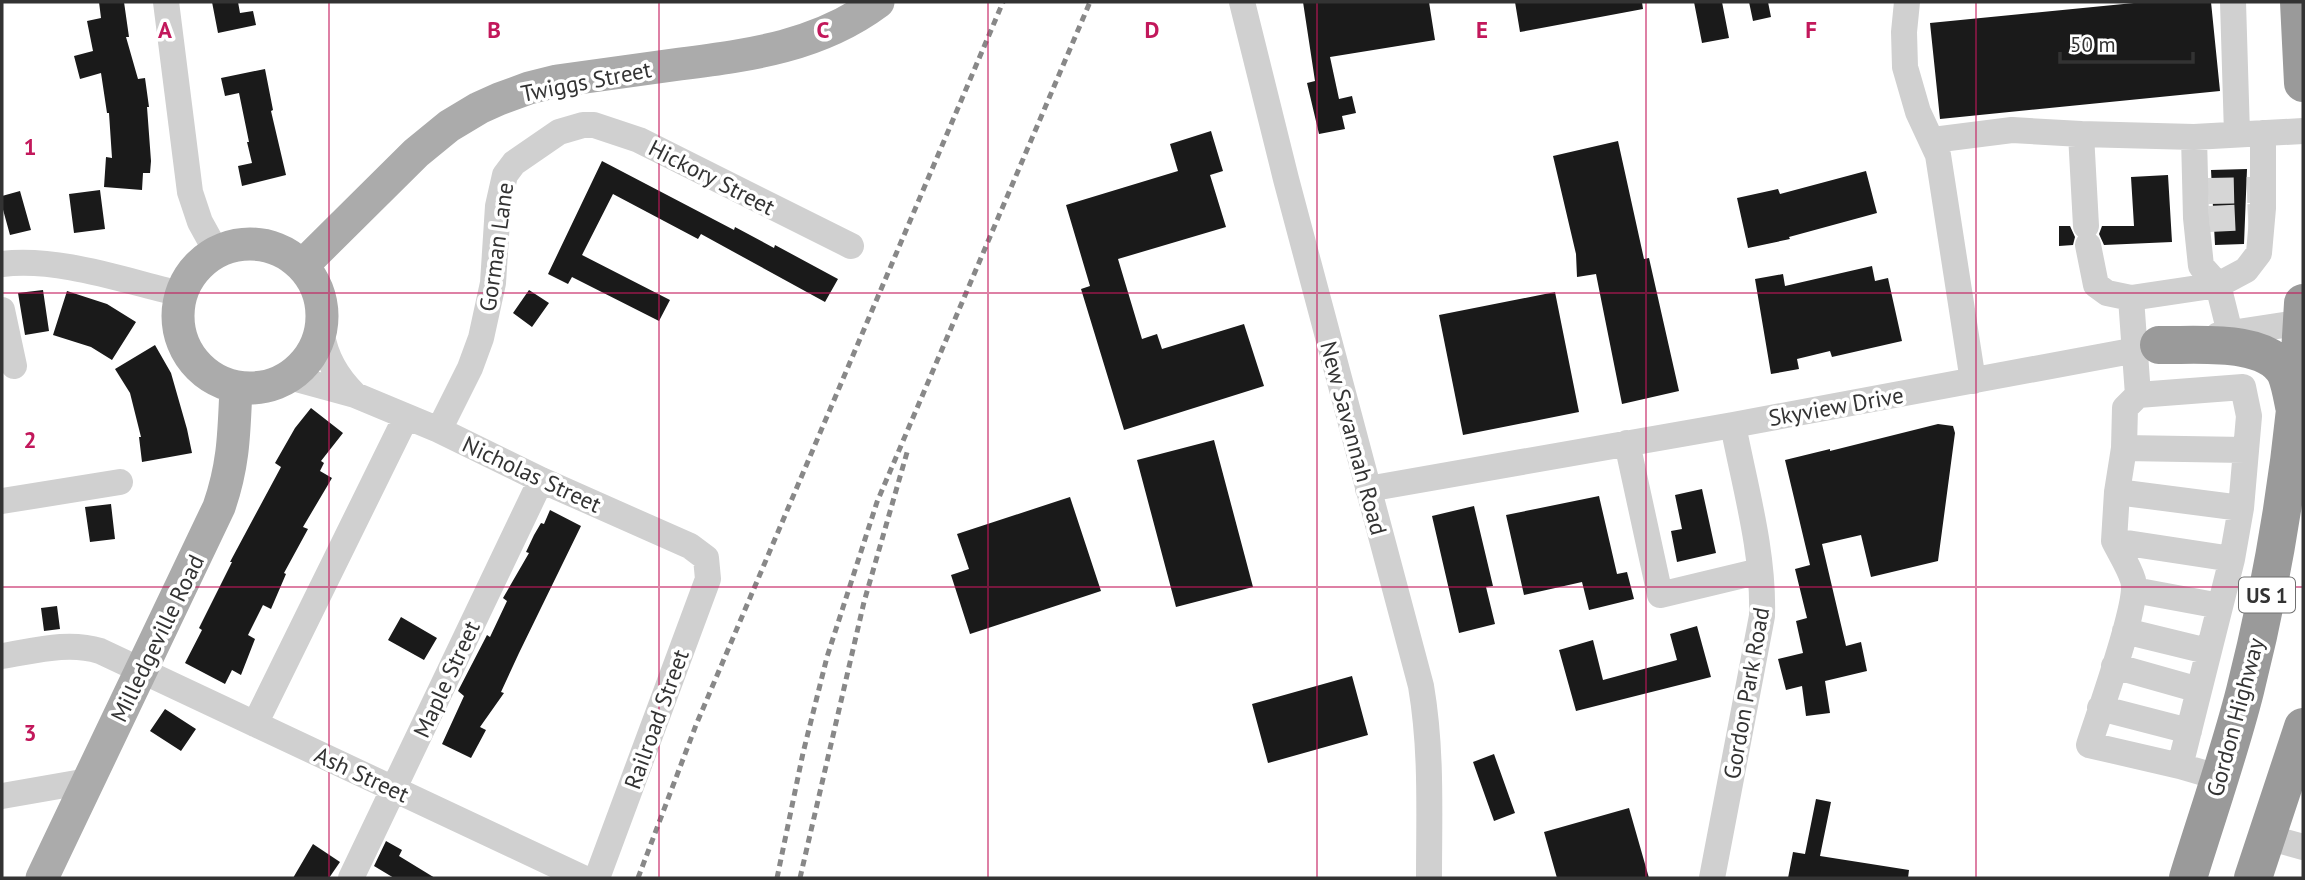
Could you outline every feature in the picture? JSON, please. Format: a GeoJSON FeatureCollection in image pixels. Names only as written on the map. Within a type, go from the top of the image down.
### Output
{"type":"FeatureCollection","features":[{"type":"Feature","properties":{"kind":"highway"},"geometry":{"type":"LineString","coordinates":[[2299,2],[2303,83]]}},
{"type":"Feature","properties":{"kind":"highway","name":"Gordon Highway"},"geometry":{"type":"LineString","coordinates":[[2188,878],[2221,778],[2245,692],[2281,527],[2303,316]]}},
{"type":"Feature","properties":{"kind":"highway"},"geometry":{"type":"LineString","coordinates":[[2147,348],[2249,348],[2281,366],[2287,375],[2294,406]]}},
{"type":"Feature","properties":{"kind":"highway"},"geometry":{"type":"LineString","coordinates":[[2253,878],[2303,727]]}},
{"type":"Feature","properties":{"kind":"main road","name":"Twiggs Street"},"geometry":{"type":"LineString","coordinates":[[303,265],[416,153],[479,108],[528,88],[557,81],[767,52],[828,32],[878,2]]}},
{"type":"Feature","properties":{"kind":"main road"},"geometry":{"type":"LineString","coordinates":[[239,244],[262,244],[284,251],[303,265],[316,284],[322,307],[321,331],[315,349],[304,364],[289,377],[264,386],[236,387],[213,378],[194,363],[182,342],[177,318],[181,294],[189,276],[201,262],[216,251],[239,244]]}},
{"type":"Feature","properties":{"kind":"main road","name":"Milledgeville Road"},"geometry":{"type":"LineString","coordinates":[[42,878],[219,507],[234,455],[236,387]]}},
{"type":"Feature","properties":{"kind":"street"},"geometry":{"type":"LineString","coordinates":[[166,2],[190,191],[200,222],[216,251]]}},
{"type":"Feature","properties":{"kind":"street","name":"New Savannah Road"},"geometry":{"type":"LineString","coordinates":[[1242,2],[1420,686],[1427,724],[1429,878]]}},
{"type":"Feature","properties":{"kind":"street"},"geometry":{"type":"LineString","coordinates":[[1907,2],[1905,67],[1918,112],[1938,155],[1973,381]]}},
{"type":"Feature","properties":{"kind":"street"},"geometry":{"type":"LineString","coordinates":[[2081,134],[2087,236],[2096,285],[2107,293],[2131,298],[2218,285],[2246,270],[2259,253],[2257,190],[2233,2]]}},
{"type":"Feature","properties":{"kind":"street","name":"Hickory Street"},"geometry":{"type":"LineString","coordinates":[[568,129],[594,125],[639,140],[850,246]]}},
{"type":"Feature","properties":{"kind":"street","name":"Gorman Lane"},"geometry":{"type":"LineString","coordinates":[[439,430],[470,368],[481,338],[494,283],[498,206],[505,175],[514,163],[549,136],[568,129]]}},
{"type":"Feature","properties":{"kind":"street"},"geometry":{"type":"LineString","coordinates":[[1933,140],[2012,130],[2194,137],[2303,131]]}},
{"type":"Feature","properties":{"kind":"street"},"geometry":{"type":"LineString","coordinates":[[2194,137],[2203,218],[2201,266],[2218,285],[2230,333]]}},
{"type":"Feature","properties":{"kind":"street"},"geometry":{"type":"LineString","coordinates":[[2,264],[26,262],[63,266],[181,294]]}},
{"type":"Feature","properties":{"kind":"street"},"geometry":{"type":"LineString","coordinates":[[2131,298],[2147,348],[2138,395],[2125,408],[2124,449],[2117,492],[2114,541],[2133,581],[2134,590],[2125,631],[2089,744],[2221,778]]}},
{"type":"Feature","properties":{"kind":"street"},"geometry":{"type":"LineString","coordinates":[[2,310],[14,366]]}},
{"type":"Feature","properties":{"kind":"street","name":"Skyview Drive"},"geometry":{"type":"LineString","coordinates":[[1368,489],[1973,381],[2230,333],[2303,316]]}},
{"type":"Feature","properties":{"kind":"street","name":"Nicholas Street"},"geometry":{"type":"LineString","coordinates":[[321,331],[329,362],[340,380],[355,395]]}},
{"type":"Feature","properties":{"kind":"street","name":"Nicholas Street"},"geometry":{"type":"LineString","coordinates":[[289,377],[355,395],[439,430],[541,480],[690,547],[706,558]]}},
{"type":"Feature","properties":{"kind":"street"},"geometry":{"type":"LineString","coordinates":[[2138,395],[2243,387],[2249,416],[2240,514],[2232,559],[2180,766]]}},
{"type":"Feature","properties":{"kind":"street"},"geometry":{"type":"LineString","coordinates":[[255,724],[406,417]]}},
{"type":"Feature","properties":{"kind":"street","name":"Gordon Park Road"},"geometry":{"type":"LineString","coordinates":[[1712,878],[1758,643],[1763,593],[1732,425]]}},
{"type":"Feature","properties":{"kind":"street"},"geometry":{"type":"LineString","coordinates":[[1627,443],[1660,595],[1760,571]]}},
{"type":"Feature","properties":{"kind":"street"},"geometry":{"type":"LineString","coordinates":[[2124,449],[2245,450]]}},
{"type":"Feature","properties":{"kind":"street","name":"Maple Street"},"geometry":{"type":"LineString","coordinates":[[351,878],[541,480]]}},
{"type":"Feature","properties":{"kind":"street"},"geometry":{"type":"LineString","coordinates":[[2,501],[120,482]]}},
{"type":"Feature","properties":{"kind":"street"},"geometry":{"type":"LineString","coordinates":[[2117,492],[2240,514],[2281,527]]}},
{"type":"Feature","properties":{"kind":"street"},"geometry":{"type":"LineString","coordinates":[[2114,541],[2232,559]]}},
{"type":"Feature","properties":{"kind":"street","name":"Railroad Street"},"geometry":{"type":"LineString","coordinates":[[597,878],[708,579],[706,558]]}},
{"type":"Feature","properties":{"kind":"street"},"geometry":{"type":"LineString","coordinates":[[2134,590],[2220,606]]}},
{"type":"Feature","properties":{"kind":"street"},"geometry":{"type":"LineString","coordinates":[[2125,631],[2207,651]]}},
{"type":"Feature","properties":{"kind":"street","name":"Ash Street"},"geometry":{"type":"LineString","coordinates":[[2,656],[68,646],[85,646],[100,651],[583,878]]}},
{"type":"Feature","properties":{"kind":"street"},"geometry":{"type":"LineString","coordinates":[[2114,666],[2199,690]]}},
{"type":"Feature","properties":{"kind":"street"},"geometry":{"type":"LineString","coordinates":[[2100,708],[2189,731]]}},
{"type":"Feature","properties":{"kind":"street"},"geometry":{"type":"LineString","coordinates":[[2,796],[88,781]]}},
{"type":"Feature","properties":{"kind":"street"},"geometry":{"type":"LineString","coordinates":[[2267,837],[2303,846]]}},
{"type":"Feature","properties":{"kind":"building"},"geometry":{"type":"Polygon","coordinates":[[[99,2],[124,2],[129,37],[126,37],[138,79],[145,78],[151,161],[150,173],[143,173],[142,190],[104,187],[106,157],[112,158],[109,113],[101,73],[80,79],[74,56],[93,51],[87,21],[101,18],[99,2]]]}},
{"type":"Feature","properties":{"kind":"building"},"geometry":{"type":"Polygon","coordinates":[[[212,2],[238,2],[240,13],[253,11],[256,25],[218,33],[212,2]]]}},
{"type":"Feature","properties":{"kind":"building"},"geometry":{"type":"Polygon","coordinates":[[[1303,2],[1429,2],[1435,40],[1330,57],[1339,99],[1352,96],[1356,113],[1342,116],[1345,129],[1319,134],[1307,83],[1315,81],[1303,2]]]}},
{"type":"Feature","properties":{"kind":"building"},"geometry":{"type":"Polygon","coordinates":[[[1515,2],[1642,2],[1643,9],[1520,32],[1515,2]]]}},
{"type":"Feature","properties":{"kind":"building"},"geometry":{"type":"Polygon","coordinates":[[[1694,2],[1722,2],[1729,38],[1702,43],[1694,2]]]}},
{"type":"Feature","properties":{"kind":"building"},"geometry":{"type":"Polygon","coordinates":[[[1749,2],[1768,2],[1771,17],[1753,21],[1749,2]]]}},
{"type":"Feature","properties":{"kind":"building"},"geometry":{"type":"Polygon","coordinates":[[[2144,2],[2211,2],[2220,91],[1940,119],[1930,23],[2144,2]]]}},
{"type":"Feature","properties":{"kind":"building"},"geometry":{"type":"Polygon","coordinates":[[[265,69],[273,110],[271,111],[286,175],[242,186],[238,166],[252,163],[249,142],[239,93],[225,96],[221,78],[265,69]]]}},
{"type":"Feature","properties":{"kind":"building"},"geometry":{"type":"Polygon","coordinates":[[[1211,131],[1223,171],[1210,175],[1226,227],[1118,259],[1142,339],[1157,334],[1162,349],[1244,324],[1264,386],[1124,430],[1081,289],[1090,286],[1066,205],[1178,171],[1170,144],[1211,131]]]}},
{"type":"Feature","properties":{"kind":"building"},"geometry":{"type":"Polygon","coordinates":[[[1618,141],[1644,259],[1649,258],[1679,391],[1622,404],[1596,274],[1577,277],[1576,254],[1553,156],[1618,141]]]}},
{"type":"Feature","properties":{"kind":"building"},"geometry":{"type":"Polygon","coordinates":[[[602,161],[734,230],[735,227],[774,248],[775,245],[838,279],[825,302],[701,234],[698,239],[613,194],[582,255],[670,300],[659,321],[572,277],[568,284],[548,274],[602,161]]]}},
{"type":"Feature","properties":{"kind":"building"},"geometry":{"type":"Polygon","coordinates":[[[2247,169],[2244,244],[2215,245],[2211,170],[2247,169]]]}},
{"type":"Feature","properties":{"kind":"building"},"geometry":{"type":"Polygon","coordinates":[[[1866,171],[1877,213],[1789,237],[1790,239],[1748,248],[1737,198],[1778,189],[1780,194],[1866,171]]]}},
{"type":"Feature","properties":{"kind":"building"},"geometry":{"type":"Polygon","coordinates":[[[2168,175],[2172,242],[2104,245],[2099,234],[2102,226],[2134,226],[2131,177],[2168,175]]]}},
{"type":"Feature","properties":{"kind":"building"},"geometry":{"type":"Polygon","coordinates":[[[100,190],[105,229],[74,233],[69,194],[100,190]]]}},
{"type":"Feature","properties":{"kind":"building"},"geometry":{"type":"Polygon","coordinates":[[[20,191],[31,230],[10,235],[2,196],[20,191]]]}},
{"type":"Feature","properties":{"kind":"building"},"geometry":{"type":"Polygon","coordinates":[[[2059,226],[2070,226],[2075,237],[2073,245],[2059,246],[2059,226]]]}},
{"type":"Feature","properties":{"kind":"building"},"geometry":{"type":"Polygon","coordinates":[[[1872,266],[1875,281],[1888,278],[1902,341],[1832,357],[1830,351],[1797,359],[1799,369],[1771,374],[1755,279],[1783,274],[1785,286],[1872,266]]]}},
{"type":"Feature","properties":{"kind":"building"},"geometry":{"type":"Polygon","coordinates":[[[43,290],[49,331],[25,335],[18,293],[43,290]]]}},
{"type":"Feature","properties":{"kind":"building"},"geometry":{"type":"Polygon","coordinates":[[[529,290],[549,303],[532,327],[513,313],[529,290]]]}},
{"type":"Feature","properties":{"kind":"building"},"geometry":{"type":"Polygon","coordinates":[[[67,291],[107,304],[136,322],[112,360],[91,347],[53,335],[67,291]]]}},
{"type":"Feature","properties":{"kind":"building"},"geometry":{"type":"Polygon","coordinates":[[[1555,292],[1579,412],[1463,435],[1439,315],[1555,292]]]}},
{"type":"Feature","properties":{"kind":"building"},"geometry":{"type":"Polygon","coordinates":[[[155,345],[171,373],[192,453],[142,462],[141,437],[130,393],[115,369],[155,345]]]}},
{"type":"Feature","properties":{"kind":"building"},"geometry":{"type":"Polygon","coordinates":[[[311,408],[343,433],[321,461],[324,463],[320,471],[332,478],[303,527],[308,529],[284,573],[286,574],[271,609],[263,605],[248,635],[255,639],[241,675],[232,670],[225,684],[185,663],[230,562],[281,467],[275,463],[295,428],[311,408]]]}},
{"type":"Feature","properties":{"kind":"building"},"geometry":{"type":"Polygon","coordinates":[[[1938,424],[1953,426],[1955,433],[1938,561],[1871,577],[1861,535],[1822,544],[1846,646],[1861,642],[1867,671],[1825,681],[1830,713],[1806,716],[1802,686],[1786,690],[1778,659],[1803,653],[1796,621],[1807,618],[1795,569],[1810,565],[1785,460],[1938,424]]]}},
{"type":"Feature","properties":{"kind":"building"},"geometry":{"type":"Polygon","coordinates":[[[1214,440],[1253,587],[1176,607],[1137,460],[1214,440]]]}},
{"type":"Feature","properties":{"kind":"building"},"geometry":{"type":"Polygon","coordinates":[[[1702,489],[1716,553],[1677,562],[1671,531],[1682,529],[1675,495],[1702,489]]]}},
{"type":"Feature","properties":{"kind":"building"},"geometry":{"type":"Polygon","coordinates":[[[1599,496],[1617,574],[1627,572],[1634,599],[1589,610],[1582,582],[1524,595],[1506,515],[1599,496]]]}},
{"type":"Feature","properties":{"kind":"building"},"geometry":{"type":"Polygon","coordinates":[[[1070,497],[1101,591],[970,634],[951,575],[969,569],[957,534],[1070,497]]]}},
{"type":"Feature","properties":{"kind":"building"},"geometry":{"type":"Polygon","coordinates":[[[111,504],[115,539],[90,542],[85,507],[111,504]]]}},
{"type":"Feature","properties":{"kind":"building"},"geometry":{"type":"Polygon","coordinates":[[[1474,506],[1493,586],[1486,587],[1495,624],[1459,633],[1432,516],[1474,506]]]}},
{"type":"Feature","properties":{"kind":"building"},"geometry":{"type":"Polygon","coordinates":[[[550,510],[581,526],[501,692],[504,693],[480,727],[486,730],[471,758],[442,744],[464,696],[458,691],[487,635],[490,637],[507,601],[503,598],[529,553],[526,552],[534,535],[541,523],[544,524],[550,510]]]}},
{"type":"Feature","properties":{"kind":"building"},"geometry":{"type":"Polygon","coordinates":[[[57,606],[60,629],[44,631],[41,608],[57,606]]]}},
{"type":"Feature","properties":{"kind":"building"},"geometry":{"type":"Polygon","coordinates":[[[401,617],[437,638],[424,660],[388,640],[401,617]]]}},
{"type":"Feature","properties":{"kind":"building"},"geometry":{"type":"Polygon","coordinates":[[[1697,626],[1711,677],[1576,711],[1559,650],[1593,640],[1603,680],[1677,660],[1670,634],[1697,626]]]}},
{"type":"Feature","properties":{"kind":"building"},"geometry":{"type":"Polygon","coordinates":[[[1352,676],[1368,735],[1268,763],[1252,704],[1352,676]]]}},
{"type":"Feature","properties":{"kind":"building"},"geometry":{"type":"Polygon","coordinates":[[[165,709],[196,729],[181,751],[150,731],[165,709]]]}},
{"type":"Feature","properties":{"kind":"building"},"geometry":{"type":"Polygon","coordinates":[[[1494,754],[1515,813],[1494,821],[1473,762],[1494,754]]]}},
{"type":"Feature","properties":{"kind":"building"},"geometry":{"type":"Polygon","coordinates":[[[1816,799],[1831,802],[1820,856],[1909,870],[1908,878],[1788,878],[1793,852],[1805,854],[1816,799]]]}},
{"type":"Feature","properties":{"kind":"building"},"geometry":{"type":"Polygon","coordinates":[[[1629,808],[1649,878],[1557,878],[1544,832],[1629,808]]]}},
{"type":"Feature","properties":{"kind":"building"},"geometry":{"type":"Polygon","coordinates":[[[386,841],[402,850],[399,856],[435,878],[394,878],[374,866],[386,841]]]}},
{"type":"Feature","properties":{"kind":"building"},"geometry":{"type":"Polygon","coordinates":[[[313,844],[340,862],[329,878],[293,878],[313,844]]]}},
{"type":"Feature","properties":{"kind":"tunnel"},"geometry":{"type":"LineString","coordinates":[[2208,191],[2251,190]]}},
{"type":"Feature","properties":{"kind":"tunnel"},"geometry":{"type":"LineString","coordinates":[[2209,219],[2252,217]]}},
{"type":"Feature","properties":{"kind":"railway"},"geometry":{"type":"LineString","coordinates":[[638,878],[696,725],[1003,2]]}},
{"type":"Feature","properties":{"kind":"railway"},"geometry":{"type":"LineString","coordinates":[[777,878],[803,753],[827,657],[877,502],[1090,2]]}},
{"type":"Feature","properties":{"kind":"railway"},"geometry":{"type":"LineString","coordinates":[[800,878],[864,602],[908,449]]}}]}
